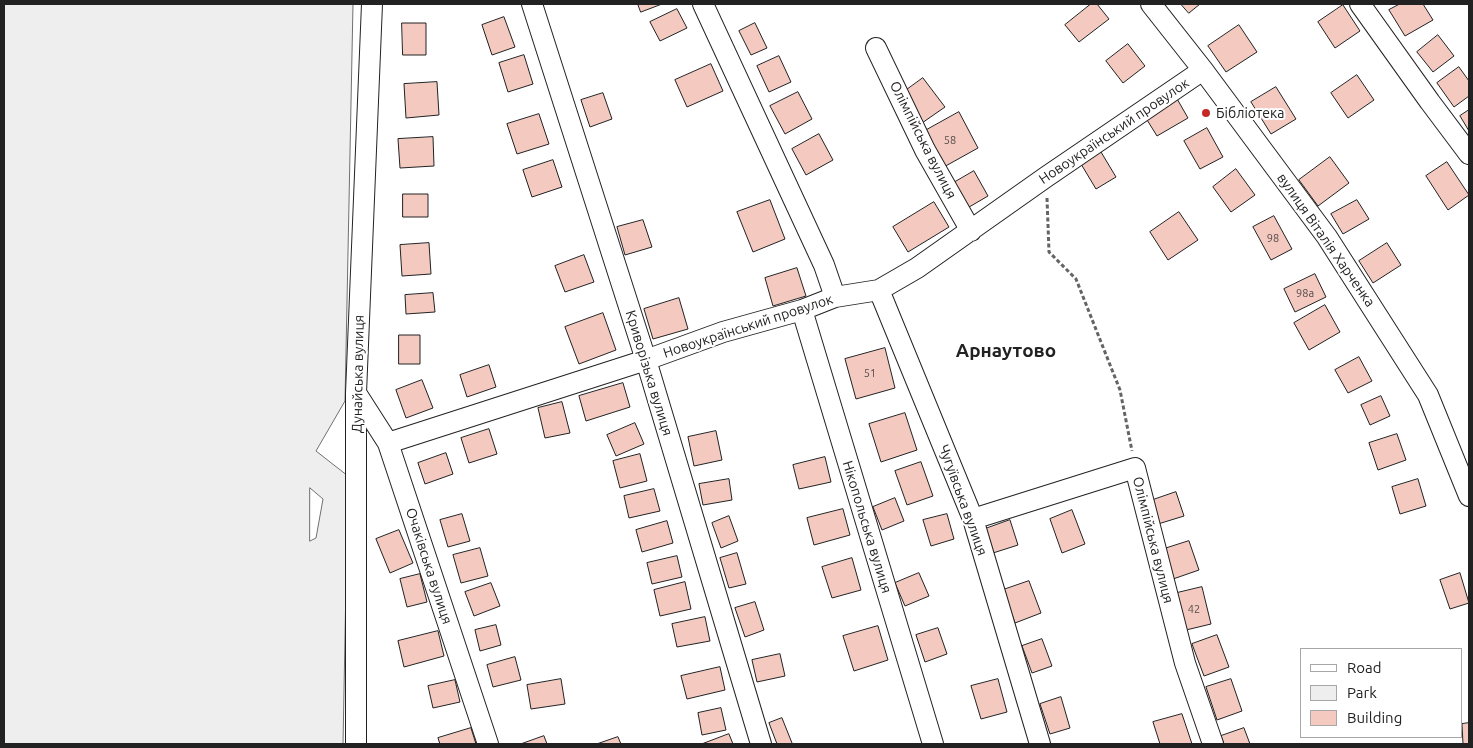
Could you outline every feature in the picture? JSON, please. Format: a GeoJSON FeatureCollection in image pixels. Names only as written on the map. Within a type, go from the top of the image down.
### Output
{"type":"FeatureCollection","features":[{"type":"Feature","properties":{"kind":"street","name":"Дунайська вулиця"},"geometry":{"type":"LineString","coordinates":[[356,744],[356,393],[372,4]]}},
{"type":"Feature","properties":{"kind":"street","name":"Криворізька вулиця"},"geometry":{"type":"LineString","coordinates":[[532,4],[646,360],[761,744]]}},
{"type":"Feature","properties":{"kind":"street"},"geometry":{"type":"LineString","coordinates":[[702,4],[824,265],[835,297]]}},
{"type":"Feature","properties":{"kind":"street","name":"вулиця Віталія Харченка"},"geometry":{"type":"LineString","coordinates":[[1151,4],[1203,70],[1327,237],[1428,395],[1469,496]]}},
{"type":"Feature","properties":{"kind":"street"},"geometry":{"type":"LineString","coordinates":[[1360,4],[1469,154]]}},
{"type":"Feature","properties":{"kind":"street","name":"Олімпійська вулиця"},"geometry":{"type":"LineString","coordinates":[[876,48],[925,150],[971,231]]}},
{"type":"Feature","properties":{"kind":"street","name":"Новоукраїнський провулок"},"geometry":{"type":"LineString","coordinates":[[388,444],[646,360],[723,332],[802,310],[835,297],[879,290],[917,268],[1203,70]]}},
{"type":"Feature","properties":{"kind":"street","name":"Чугуївська вулиця"},"geometry":{"type":"LineString","coordinates":[[879,290],[973,519],[1040,744]]}},
{"type":"Feature","properties":{"kind":"street","name":"Нікопольська вулиця"},"geometry":{"type":"LineString","coordinates":[[802,310],[933,744]]}},
{"type":"Feature","properties":{"kind":"street","name":"Очаківська вулиця"},"geometry":{"type":"LineString","coordinates":[[356,393],[388,444],[488,744]]}},
{"type":"Feature","properties":{"kind":"street","name":"Олімпійська вулиця"},"geometry":{"type":"LineString","coordinates":[[973,519],[1135,468],[1185,663],[1213,744]]}},
{"type":"Feature","properties":{"kind":"path"},"geometry":{"type":"LineString","coordinates":[[1046,177],[1048,252],[1076,279],[1120,390],[1135,468]]}},
{"type":"Feature","properties":{"kind":"green space"},"geometry":{"type":"Polygon","coordinates":[[[4,4],[353,4],[345,401],[316,451],[348,476],[343,744],[4,744],[4,4]],[[310,488],[310,541],[316,538],[323,499],[310,488]]]}},
{"type":"Feature","properties":{"kind":"building"},"geometry":{"type":"Polygon","coordinates":[[[638,4],[662,4],[641,12],[638,4]]]}},
{"type":"Feature","properties":{"kind":"building"},"geometry":{"type":"Polygon","coordinates":[[[1091,4],[1097,4],[1109,19],[1079,42],[1065,25],[1091,4]]]}},
{"type":"Feature","properties":{"kind":"building"},"geometry":{"type":"Polygon","coordinates":[[[1181,4],[1200,4],[1189,13],[1181,4]]]}},
{"type":"Feature","properties":{"kind":"building"},"geometry":{"type":"Polygon","coordinates":[[[1400,4],[1423,4],[1433,20],[1405,36],[1389,10],[1400,4]]]}},
{"type":"Feature","properties":{"kind":"building"},"geometry":{"type":"Polygon","coordinates":[[[1343,5],[1360,31],[1335,48],[1318,22],[1343,5]]]}},
{"type":"Feature","properties":{"kind":"building"},"geometry":{"type":"Polygon","coordinates":[[[677,9],[687,28],[660,41],[650,22],[677,9]]]}},
{"type":"Feature","properties":{"kind":"building"},"geometry":{"type":"Polygon","coordinates":[[[504,17],[515,47],[492,55],[482,25],[504,17]]]}},
{"type":"Feature","properties":{"kind":"building"},"geometry":{"type":"Polygon","coordinates":[[[402,23],[426,23],[426,55],[403,55],[402,23]]]}},
{"type":"Feature","properties":{"kind":"building"},"geometry":{"type":"Polygon","coordinates":[[[755,23],[767,48],[751,55],[739,31],[755,23]]]}},
{"type":"Feature","properties":{"kind":"building"},"geometry":{"type":"Polygon","coordinates":[[[1239,25],[1257,52],[1226,72],[1208,46],[1239,25]]]}},
{"type":"Feature","properties":{"kind":"building"},"geometry":{"type":"Polygon","coordinates":[[[1438,35],[1454,56],[1433,72],[1417,52],[1438,35]]]}},
{"type":"Feature","properties":{"kind":"building"},"geometry":{"type":"Polygon","coordinates":[[[1128,44],[1145,66],[1123,83],[1106,61],[1128,44]]]}},
{"type":"Feature","properties":{"kind":"building"},"geometry":{"type":"Polygon","coordinates":[[[524,55],[533,84],[508,92],[499,63],[524,55]]]}},
{"type":"Feature","properties":{"kind":"building"},"geometry":{"type":"Polygon","coordinates":[[[779,56],[791,82],[769,92],[757,66],[779,56]]]}},
{"type":"Feature","properties":{"kind":"building"},"geometry":{"type":"Polygon","coordinates":[[[711,64],[723,91],[687,107],[675,80],[711,64]]]}},
{"type":"Feature","properties":{"kind":"building"},"geometry":{"type":"Polygon","coordinates":[[[1459,67],[1469,81],[1469,96],[1454,107],[1437,83],[1459,67]]]}},
{"type":"Feature","properties":{"kind":"building"},"geometry":{"type":"Polygon","coordinates":[[[1357,75],[1374,100],[1348,118],[1331,93],[1357,75]]]}},
{"type":"Feature","properties":{"kind":"building"},"geometry":{"type":"Polygon","coordinates":[[[923,78],[945,107],[922,123],[901,94],[923,78]]]}},
{"type":"Feature","properties":{"kind":"building"},"geometry":{"type":"Polygon","coordinates":[[[437,82],[439,115],[406,118],[404,84],[437,82]]]}},
{"type":"Feature","properties":{"kind":"building"},"geometry":{"type":"Polygon","coordinates":[[[1276,87],[1296,119],[1271,134],[1251,102],[1276,87]]]}},
{"type":"Feature","properties":{"kind":"building"},"geometry":{"type":"Polygon","coordinates":[[[798,92],[812,119],[785,134],[770,106],[798,92]]]}},
{"type":"Feature","properties":{"kind":"building"},"geometry":{"type":"Polygon","coordinates":[[[603,93],[612,119],[590,127],[581,100],[603,93]]]}},
{"type":"Feature","properties":{"kind":"building"},"geometry":{"type":"Polygon","coordinates":[[[1176,97],[1188,118],[1157,136],[1144,115],[1176,97]]]}},
{"type":"Feature","properties":{"kind":"building"},"geometry":{"type":"Polygon","coordinates":[[[1469,110],[1469,131],[1460,116],[1469,110]]]}},
{"type":"Feature","properties":{"kind":"building"},"geometry":{"type":"Polygon","coordinates":[[[959,112],[978,148],[942,168],[923,132],[959,112]]]}},
{"type":"Feature","properties":{"kind":"building"},"geometry":{"type":"Polygon","coordinates":[[[539,114],[549,144],[517,154],[507,124],[539,114]]]}},
{"type":"Feature","properties":{"kind":"building"},"geometry":{"type":"Polygon","coordinates":[[[1207,128],[1223,157],[1200,169],[1184,141],[1207,128]]]}},
{"type":"Feature","properties":{"kind":"building"},"geometry":{"type":"Polygon","coordinates":[[[819,134],[833,160],[806,175],[792,149],[819,134]]]}},
{"type":"Feature","properties":{"kind":"building"},"geometry":{"type":"Polygon","coordinates":[[[433,137],[434,166],[400,168],[398,139],[433,137]]]}},
{"type":"Feature","properties":{"kind":"building"},"geometry":{"type":"Polygon","coordinates":[[[1101,152],[1116,177],[1096,189],[1081,164],[1101,152]]]}},
{"type":"Feature","properties":{"kind":"building"},"geometry":{"type":"Polygon","coordinates":[[[1330,157],[1349,183],[1318,206],[1299,180],[1330,157]]]}},
{"type":"Feature","properties":{"kind":"building"},"geometry":{"type":"Polygon","coordinates":[[[553,160],[562,187],[532,197],[523,170],[553,160]]]}},
{"type":"Feature","properties":{"kind":"building"},"geometry":{"type":"Polygon","coordinates":[[[1447,162],[1469,195],[1448,210],[1426,176],[1447,162]]]}},
{"type":"Feature","properties":{"kind":"building"},"geometry":{"type":"Polygon","coordinates":[[[1236,169],[1255,195],[1231,212],[1213,187],[1236,169]]]}},
{"type":"Feature","properties":{"kind":"building"},"geometry":{"type":"Polygon","coordinates":[[[974,171],[988,196],[964,210],[950,185],[974,171]]]}},
{"type":"Feature","properties":{"kind":"building"},"geometry":{"type":"Polygon","coordinates":[[[403,194],[428,194],[428,217],[403,217],[403,194]]]}},
{"type":"Feature","properties":{"kind":"building"},"geometry":{"type":"Polygon","coordinates":[[[770,200],[785,239],[753,252],[737,212],[770,200]]]}},
{"type":"Feature","properties":{"kind":"building"},"geometry":{"type":"Polygon","coordinates":[[[1357,200],[1369,219],[1343,234],[1331,214],[1357,200]]]}},
{"type":"Feature","properties":{"kind":"building"},"geometry":{"type":"Polygon","coordinates":[[[934,202],[949,227],[908,252],[893,227],[934,202]]]}},
{"type":"Feature","properties":{"kind":"building"},"geometry":{"type":"Polygon","coordinates":[[[1179,212],[1198,240],[1168,260],[1150,232],[1179,212]]]}},
{"type":"Feature","properties":{"kind":"building"},"geometry":{"type":"Polygon","coordinates":[[[1274,216],[1292,249],[1271,260],[1253,227],[1274,216]]]}},
{"type":"Feature","properties":{"kind":"building"},"geometry":{"type":"Polygon","coordinates":[[[643,220],[652,247],[625,255],[617,227],[643,220]]]}},
{"type":"Feature","properties":{"kind":"building"},"geometry":{"type":"Polygon","coordinates":[[[429,243],[431,274],[402,276],[400,245],[429,243]]]}},
{"type":"Feature","properties":{"kind":"building"},"geometry":{"type":"Polygon","coordinates":[[[1387,243],[1401,265],[1373,283],[1359,261],[1387,243]]]}},
{"type":"Feature","properties":{"kind":"building"},"geometry":{"type":"Polygon","coordinates":[[[584,255],[594,282],[565,292],[555,266],[584,255]]]}},
{"type":"Feature","properties":{"kind":"building"},"geometry":{"type":"Polygon","coordinates":[[[797,268],[806,296],[773,306],[765,278],[797,268]]]}},
{"type":"Feature","properties":{"kind":"building"},"geometry":{"type":"Polygon","coordinates":[[[1315,274],[1326,297],[1295,312],[1284,289],[1315,274]]]}},
{"type":"Feature","properties":{"kind":"building"},"geometry":{"type":"Polygon","coordinates":[[[433,293],[435,312],[406,314],[405,295],[433,293]]]}},
{"type":"Feature","properties":{"kind":"building"},"geometry":{"type":"Polygon","coordinates":[[[679,298],[688,329],[653,339],[644,309],[679,298]]]}},
{"type":"Feature","properties":{"kind":"building"},"geometry":{"type":"Polygon","coordinates":[[[1325,305],[1340,332],[1309,350],[1294,323],[1325,305]]]}},
{"type":"Feature","properties":{"kind":"building"},"geometry":{"type":"Polygon","coordinates":[[[603,313],[616,350],[579,364],[565,327],[603,313]]]}},
{"type":"Feature","properties":{"kind":"building"},"geometry":{"type":"Polygon","coordinates":[[[399,335],[420,335],[420,364],[399,364],[399,335]]]}},
{"type":"Feature","properties":{"kind":"building"},"geometry":{"type":"Polygon","coordinates":[[[885,348],[895,388],[856,399],[845,359],[885,348]]]}},
{"type":"Feature","properties":{"kind":"building"},"geometry":{"type":"Polygon","coordinates":[[[1359,357],[1372,381],[1348,393],[1335,370],[1359,357]]]}},
{"type":"Feature","properties":{"kind":"building"},"geometry":{"type":"Polygon","coordinates":[[[489,365],[496,387],[467,397],[460,375],[489,365]]]}},
{"type":"Feature","properties":{"kind":"building"},"geometry":{"type":"Polygon","coordinates":[[[422,380],[433,408],[406,418],[396,390],[422,380]]]}},
{"type":"Feature","properties":{"kind":"building"},"geometry":{"type":"Polygon","coordinates":[[[623,383],[630,407],[586,421],[579,396],[623,383]]]}},
{"type":"Feature","properties":{"kind":"building"},"geometry":{"type":"Polygon","coordinates":[[[1381,396],[1390,416],[1370,425],[1361,405],[1381,396]]]}},
{"type":"Feature","properties":{"kind":"building"},"geometry":{"type":"Polygon","coordinates":[[[562,402],[570,433],[545,438],[538,408],[562,402]]]}},
{"type":"Feature","properties":{"kind":"building"},"geometry":{"type":"Polygon","coordinates":[[[905,413],[917,450],[881,462],[869,424],[905,413]]]}},
{"type":"Feature","properties":{"kind":"building"},"geometry":{"type":"Polygon","coordinates":[[[635,423],[644,444],[616,456],[607,435],[635,423]]]}},
{"type":"Feature","properties":{"kind":"building"},"geometry":{"type":"Polygon","coordinates":[[[489,429],[497,454],[469,463],[461,438],[489,429]]]}},
{"type":"Feature","properties":{"kind":"building"},"geometry":{"type":"Polygon","coordinates":[[[716,431],[722,460],[694,466],[688,437],[716,431]]]}},
{"type":"Feature","properties":{"kind":"building"},"geometry":{"type":"Polygon","coordinates":[[[1397,434],[1406,460],[1378,470],[1369,443],[1397,434]]]}},
{"type":"Feature","properties":{"kind":"building"},"geometry":{"type":"Polygon","coordinates":[[[446,453],[453,474],[425,484],[418,463],[446,453]]]}},
{"type":"Feature","properties":{"kind":"building"},"geometry":{"type":"Polygon","coordinates":[[[640,454],[647,481],[620,488],[613,461],[640,454]]]}},
{"type":"Feature","properties":{"kind":"building"},"geometry":{"type":"Polygon","coordinates":[[[825,457],[831,482],[799,489],[793,465],[825,457]]]}},
{"type":"Feature","properties":{"kind":"building"},"geometry":{"type":"Polygon","coordinates":[[[921,462],[933,496],[907,505],[895,471],[921,462]]]}},
{"type":"Feature","properties":{"kind":"building"},"geometry":{"type":"Polygon","coordinates":[[[729,479],[732,500],[703,505],[699,484],[729,479]]]}},
{"type":"Feature","properties":{"kind":"building"},"geometry":{"type":"Polygon","coordinates":[[[1418,479],[1426,506],[1400,514],[1392,487],[1418,479]]]}},
{"type":"Feature","properties":{"kind":"building"},"geometry":{"type":"Polygon","coordinates":[[[654,489],[660,511],[629,518],[624,496],[654,489]]]}},
{"type":"Feature","properties":{"kind":"building"},"geometry":{"type":"Polygon","coordinates":[[[1176,492],[1184,516],[1158,524],[1150,501],[1176,492]]]}},
{"type":"Feature","properties":{"kind":"building"},"geometry":{"type":"Polygon","coordinates":[[[895,498],[904,521],[882,530],[873,507],[895,498]]]}},
{"type":"Feature","properties":{"kind":"building"},"geometry":{"type":"Polygon","coordinates":[[[843,509],[850,535],[814,545],[807,518],[843,509]]]}},
{"type":"Feature","properties":{"kind":"building"},"geometry":{"type":"Polygon","coordinates":[[[1072,510],[1085,544],[1062,553],[1050,519],[1072,510]]]}},
{"type":"Feature","properties":{"kind":"building"},"geometry":{"type":"Polygon","coordinates":[[[462,514],[470,541],[448,547],[440,520],[462,514]]]}},
{"type":"Feature","properties":{"kind":"building"},"geometry":{"type":"Polygon","coordinates":[[[947,514],[954,539],[931,546],[923,520],[947,514]]]}},
{"type":"Feature","properties":{"kind":"building"},"geometry":{"type":"Polygon","coordinates":[[[729,516],[738,541],[721,548],[712,523],[729,516]]]}},
{"type":"Feature","properties":{"kind":"building"},"geometry":{"type":"Polygon","coordinates":[[[1010,520],[1018,545],[993,553],[985,529],[1010,520]]]}},
{"type":"Feature","properties":{"kind":"building"},"geometry":{"type":"Polygon","coordinates":[[[667,521],[673,543],[642,552],[636,530],[667,521]]]}},
{"type":"Feature","properties":{"kind":"building"},"geometry":{"type":"Polygon","coordinates":[[[399,530],[413,563],[390,573],[376,539],[399,530]]]}},
{"type":"Feature","properties":{"kind":"building"},"geometry":{"type":"Polygon","coordinates":[[[1189,541],[1199,570],[1173,579],[1164,549],[1189,541]]]}},
{"type":"Feature","properties":{"kind":"building"},"geometry":{"type":"Polygon","coordinates":[[[480,548],[488,576],[461,583],[453,555],[480,548]]]}},
{"type":"Feature","properties":{"kind":"building"},"geometry":{"type":"Polygon","coordinates":[[[737,553],[746,584],[729,588],[720,558],[737,553]]]}},
{"type":"Feature","properties":{"kind":"building"},"geometry":{"type":"Polygon","coordinates":[[[677,556],[682,577],[652,584],[647,563],[677,556]]]}},
{"type":"Feature","properties":{"kind":"building"},"geometry":{"type":"Polygon","coordinates":[[[852,558],[861,590],[832,598],[822,567],[852,558]]]}},
{"type":"Feature","properties":{"kind":"building"},"geometry":{"type":"Polygon","coordinates":[[[919,573],[929,596],[905,606],[895,583],[919,573]]]}},
{"type":"Feature","properties":{"kind":"building"},"geometry":{"type":"Polygon","coordinates":[[[1460,573],[1469,603],[1450,609],[1440,580],[1460,573]]]}},
{"type":"Feature","properties":{"kind":"building"},"geometry":{"type":"Polygon","coordinates":[[[420,574],[427,602],[407,607],[400,579],[420,574]]]}},
{"type":"Feature","properties":{"kind":"building"},"geometry":{"type":"Polygon","coordinates":[[[1029,581],[1041,613],[1015,623],[1003,590],[1029,581]]]}},
{"type":"Feature","properties":{"kind":"building"},"geometry":{"type":"Polygon","coordinates":[[[685,582],[691,609],[660,616],[654,590],[685,582]]]}},
{"type":"Feature","properties":{"kind":"building"},"geometry":{"type":"Polygon","coordinates":[[[491,583],[500,606],[474,616],[465,592],[491,583]]]}},
{"type":"Feature","properties":{"kind":"building"},"geometry":{"type":"Polygon","coordinates":[[[1202,587],[1211,624],[1186,630],[1177,593],[1202,587]]]}},
{"type":"Feature","properties":{"kind":"building"},"geometry":{"type":"Polygon","coordinates":[[[755,602],[764,630],[745,637],[735,608],[755,602]]]}},
{"type":"Feature","properties":{"kind":"building"},"geometry":{"type":"Polygon","coordinates":[[[705,617],[710,641],[677,647],[672,624],[705,617]]]}},
{"type":"Feature","properties":{"kind":"building"},"geometry":{"type":"Polygon","coordinates":[[[496,625],[501,645],[480,651],[475,630],[496,625]]]}},
{"type":"Feature","properties":{"kind":"building"},"geometry":{"type":"Polygon","coordinates":[[[878,626],[888,660],[854,671],[843,636],[878,626]]]}},
{"type":"Feature","properties":{"kind":"building"},"geometry":{"type":"Polygon","coordinates":[[[938,628],[947,654],[925,662],[916,635],[938,628]]]}},
{"type":"Feature","properties":{"kind":"building"},"geometry":{"type":"Polygon","coordinates":[[[438,631],[444,656],[404,667],[398,641],[438,631]]]}},
{"type":"Feature","properties":{"kind":"building"},"geometry":{"type":"Polygon","coordinates":[[[1217,635],[1229,667],[1204,676],[1192,644],[1217,635]]]}},
{"type":"Feature","properties":{"kind":"building"},"geometry":{"type":"Polygon","coordinates":[[[1042,639],[1052,666],[1032,673],[1022,646],[1042,639]]]}},
{"type":"Feature","properties":{"kind":"building"},"geometry":{"type":"Polygon","coordinates":[[[780,654],[785,676],[757,682],[752,660],[780,654]]]}},
{"type":"Feature","properties":{"kind":"building"},"geometry":{"type":"Polygon","coordinates":[[[515,657],[521,680],[493,687],[487,665],[515,657]]]}},
{"type":"Feature","properties":{"kind":"building"},"geometry":{"type":"Polygon","coordinates":[[[720,667],[725,690],[687,699],[681,676],[720,667]]]}},
{"type":"Feature","properties":{"kind":"building"},"geometry":{"type":"Polygon","coordinates":[[[561,679],[565,704],[531,709],[527,685],[561,679]]]}},
{"type":"Feature","properties":{"kind":"building"},"geometry":{"type":"Polygon","coordinates":[[[998,679],[1007,712],[981,719],[971,686],[998,679]]]}},
{"type":"Feature","properties":{"kind":"building"},"geometry":{"type":"Polygon","coordinates":[[[1231,679],[1242,711],[1217,720],[1206,687],[1231,679]]]}},
{"type":"Feature","properties":{"kind":"building"},"geometry":{"type":"Polygon","coordinates":[[[455,680],[460,702],[433,708],[428,686],[455,680]]]}},
{"type":"Feature","properties":{"kind":"building"},"geometry":{"type":"Polygon","coordinates":[[[1061,697],[1070,728],[1050,734],[1040,704],[1061,697]]]}},
{"type":"Feature","properties":{"kind":"building"},"geometry":{"type":"Polygon","coordinates":[[[721,708],[726,730],[702,735],[698,713],[721,708]]]}},
{"type":"Feature","properties":{"kind":"building"},"geometry":{"type":"Polygon","coordinates":[[[1182,714],[1192,744],[1160,744],[1153,722],[1182,714]]]}},
{"type":"Feature","properties":{"kind":"building"},"geometry":{"type":"Polygon","coordinates":[[[782,718],[791,744],[777,744],[769,723],[782,718]]]}},
{"type":"Feature","properties":{"kind":"building"},"geometry":{"type":"Polygon","coordinates":[[[1469,723],[1469,744],[1463,744],[1463,724],[1469,723]]]}},
{"type":"Feature","properties":{"kind":"building"},"geometry":{"type":"Polygon","coordinates":[[[471,728],[476,744],[440,744],[438,738],[471,728]]]}},
{"type":"Feature","properties":{"kind":"building"},"geometry":{"type":"Polygon","coordinates":[[[1244,728],[1250,744],[1224,744],[1221,736],[1244,728]]]}},
{"type":"Feature","properties":{"kind":"building"},"geometry":{"type":"Polygon","coordinates":[[[729,734],[733,744],[702,744],[729,734]]]}},
{"type":"Feature","properties":{"kind":"building"},"geometry":{"type":"Polygon","coordinates":[[[544,736],[547,744],[521,744],[544,736]]]}},
{"type":"Feature","properties":{"kind":"building"},"geometry":{"type":"Polygon","coordinates":[[[618,737],[621,744],[597,744],[618,737]]]}},
{"type":"Feature","properties":{"kind":"place","name":"Бібліотека"},"geometry":{"type":"Point","coordinates":[1206,113]}},
{"type":"Feature","properties":{"kind":"district","name":"Арнаутово"},"geometry":{"type":"Point","coordinates":[1006,351]}}]}
